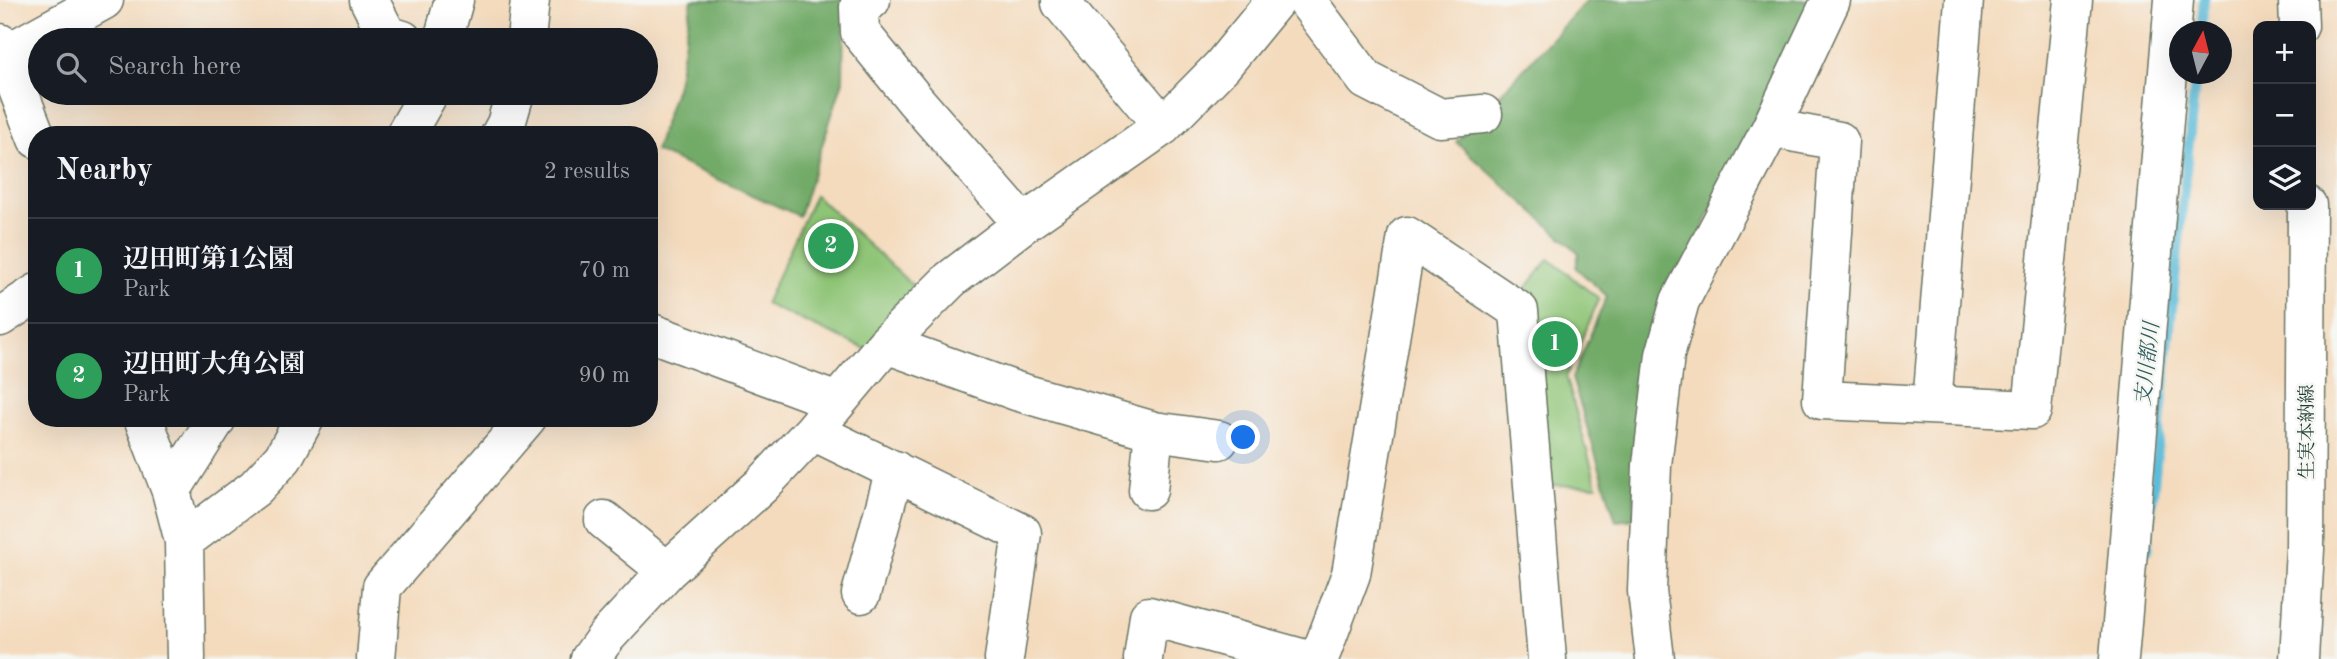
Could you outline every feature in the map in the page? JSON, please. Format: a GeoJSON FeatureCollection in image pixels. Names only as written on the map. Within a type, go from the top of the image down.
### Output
{"type":"FeatureCollection","features":[{"type":"Feature","properties":{"kind":"street"},"geometry":{"type":"LineString","coordinates":[[46,28],[104,0]]}},
{"type":"Feature","properties":{"kind":"street"},"geometry":{"type":"LineString","coordinates":[[369,0],[383,28]]}},
{"type":"Feature","properties":{"kind":"street"},"geometry":{"type":"LineString","coordinates":[[446,28],[454,0]]}},
{"type":"Feature","properties":{"kind":"street"},"geometry":{"type":"LineString","coordinates":[[527,28],[530,0]]}},
{"type":"Feature","properties":{"kind":"street"},"geometry":{"type":"LineString","coordinates":[[871,0],[859,7],[860,32],[915,100],[1023,223]]}},
{"type":"Feature","properties":{"kind":"street"},"geometry":{"type":"LineString","coordinates":[[1061,0],[1060,3],[1163,126]]}},
{"type":"Feature","properties":{"kind":"street"},"geometry":{"type":"LineString","coordinates":[[590,659],[606,637],[667,571],[762,485],[886,344],[951,279],[1023,223],[1163,126],[1222,66],[1276,0]]}},
{"type":"Feature","properties":{"kind":"street"},"geometry":{"type":"LineString","coordinates":[[1306,0],[1366,80],[1440,118],[1483,114]]}},
{"type":"Feature","properties":{"kind":"street"},"geometry":{"type":"LineString","coordinates":[[1655,659],[1648,578],[1652,465],[1665,355],[1680,301],[1771,128],[1831,0]]}},
{"type":"Feature","properties":{"kind":"street"},"geometry":{"type":"LineString","coordinates":[[1932,405],[1964,0]]}},
{"type":"Feature","properties":{"kind":"street"},"geometry":{"type":"LineString","coordinates":[[1771,128],[1839,141],[1822,400],[2032,410],[2073,0]]}},
{"type":"Feature","properties":{"kind":"street"},"geometry":{"type":"LineString","coordinates":[[2119,659],[2174,0]]}},
{"type":"Feature","properties":{"kind":"street"},"geometry":{"type":"LineString","coordinates":[[2298,0],[2300,21]]}},
{"type":"Feature","properties":{"kind":"street"},"geometry":{"type":"LineString","coordinates":[[28,37],[3,49],[32,126]]}},
{"type":"Feature","properties":{"kind":"street"},"geometry":{"type":"LineString","coordinates":[[410,126],[422,105]]}},
{"type":"Feature","properties":{"kind":"street"},"geometry":{"type":"LineString","coordinates":[[505,126],[512,105]]}},
{"type":"Feature","properties":{"kind":"street","name":"生実本納線"},"geometry":{"type":"LineString","coordinates":[[2299,659],[2305,549],[2307,210]]}},
{"type":"Feature","properties":{"kind":"street"},"geometry":{"type":"LineString","coordinates":[[1319,659],[1351,574],[1407,236],[1519,311],[1547,659]]}},
{"type":"Feature","properties":{"kind":"street"},"geometry":{"type":"LineString","coordinates":[[0,317],[28,299]]}},
{"type":"Feature","properties":{"kind":"street"},"geometry":{"type":"LineString","coordinates":[[658,336],[825,416],[895,470],[1022,533],[1004,659]]}},
{"type":"Feature","properties":{"kind":"street"},"geometry":{"type":"LineString","coordinates":[[886,344],[1016,391],[1154,431],[1219,440]]}},
{"type":"Feature","properties":{"kind":"street"},"geometry":{"type":"LineString","coordinates":[[146,427],[171,491],[184,541],[186,659]]}},
{"type":"Feature","properties":{"kind":"street"},"geometry":{"type":"LineString","coordinates":[[171,491],[211,427]]}},
{"type":"Feature","properties":{"kind":"street"},"geometry":{"type":"LineString","coordinates":[[184,541],[255,488],[283,458],[300,427]]}},
{"type":"Feature","properties":{"kind":"street"},"geometry":{"type":"LineString","coordinates":[[376,659],[382,587],[519,427]]}},
{"type":"Feature","properties":{"kind":"street"},"geometry":{"type":"LineString","coordinates":[[1148,490],[1154,431]]}},
{"type":"Feature","properties":{"kind":"street"},"geometry":{"type":"LineString","coordinates":[[861,594],[895,470]]}},
{"type":"Feature","properties":{"kind":"street"},"geometry":{"type":"LineString","coordinates":[[604,520],[667,571]]}},
{"type":"Feature","properties":{"kind":"street"},"geometry":{"type":"LineString","coordinates":[[1143,659],[1149,616],[1305,659]]}},
{"type":"Feature","properties":{"kind":"green space"},"geometry":{"type":"Polygon","coordinates":[[[692,0],[844,0],[843,81],[799,216],[658,152],[658,142],[677,84],[692,0]]]}},
{"type":"Feature","properties":{"kind":"green space"},"geometry":{"type":"Polygon","coordinates":[[[1587,0],[1815,0],[1711,210],[1639,375],[1634,519],[1616,521],[1572,378],[1607,296],[1576,268],[1579,253],[1456,142],[1587,0]]]}},
{"type":"Feature","properties":{"kind":"green space"},"geometry":{"type":"Polygon","coordinates":[[[815,195],[925,297],[870,351],[765,304],[815,195]]]}},
{"type":"Feature","properties":{"kind":"green space"},"geometry":{"type":"Polygon","coordinates":[[[1549,259],[1599,299],[1566,376],[1597,486],[1543,485],[1516,301],[1549,259]]]}},
{"type":"Feature","properties":{"kind":"waterway","name":"支川都川"},"geometry":{"type":"LineString","coordinates":[[2202,21],[2204,0]]}},
{"type":"Feature","properties":{"kind":"waterway","name":"支川都川"},"geometry":{"type":"LineString","coordinates":[[2147,551],[2195,84]]}},
{"type":"Feature","properties":{"kind":"place","name":"辺田町大角公園"},"geometry":{"type":"Point","coordinates":[831,246]}},
{"type":"Feature","properties":{"kind":"place","name":"辺田町第1公園"},"geometry":{"type":"Point","coordinates":[1555,344]}}]}
